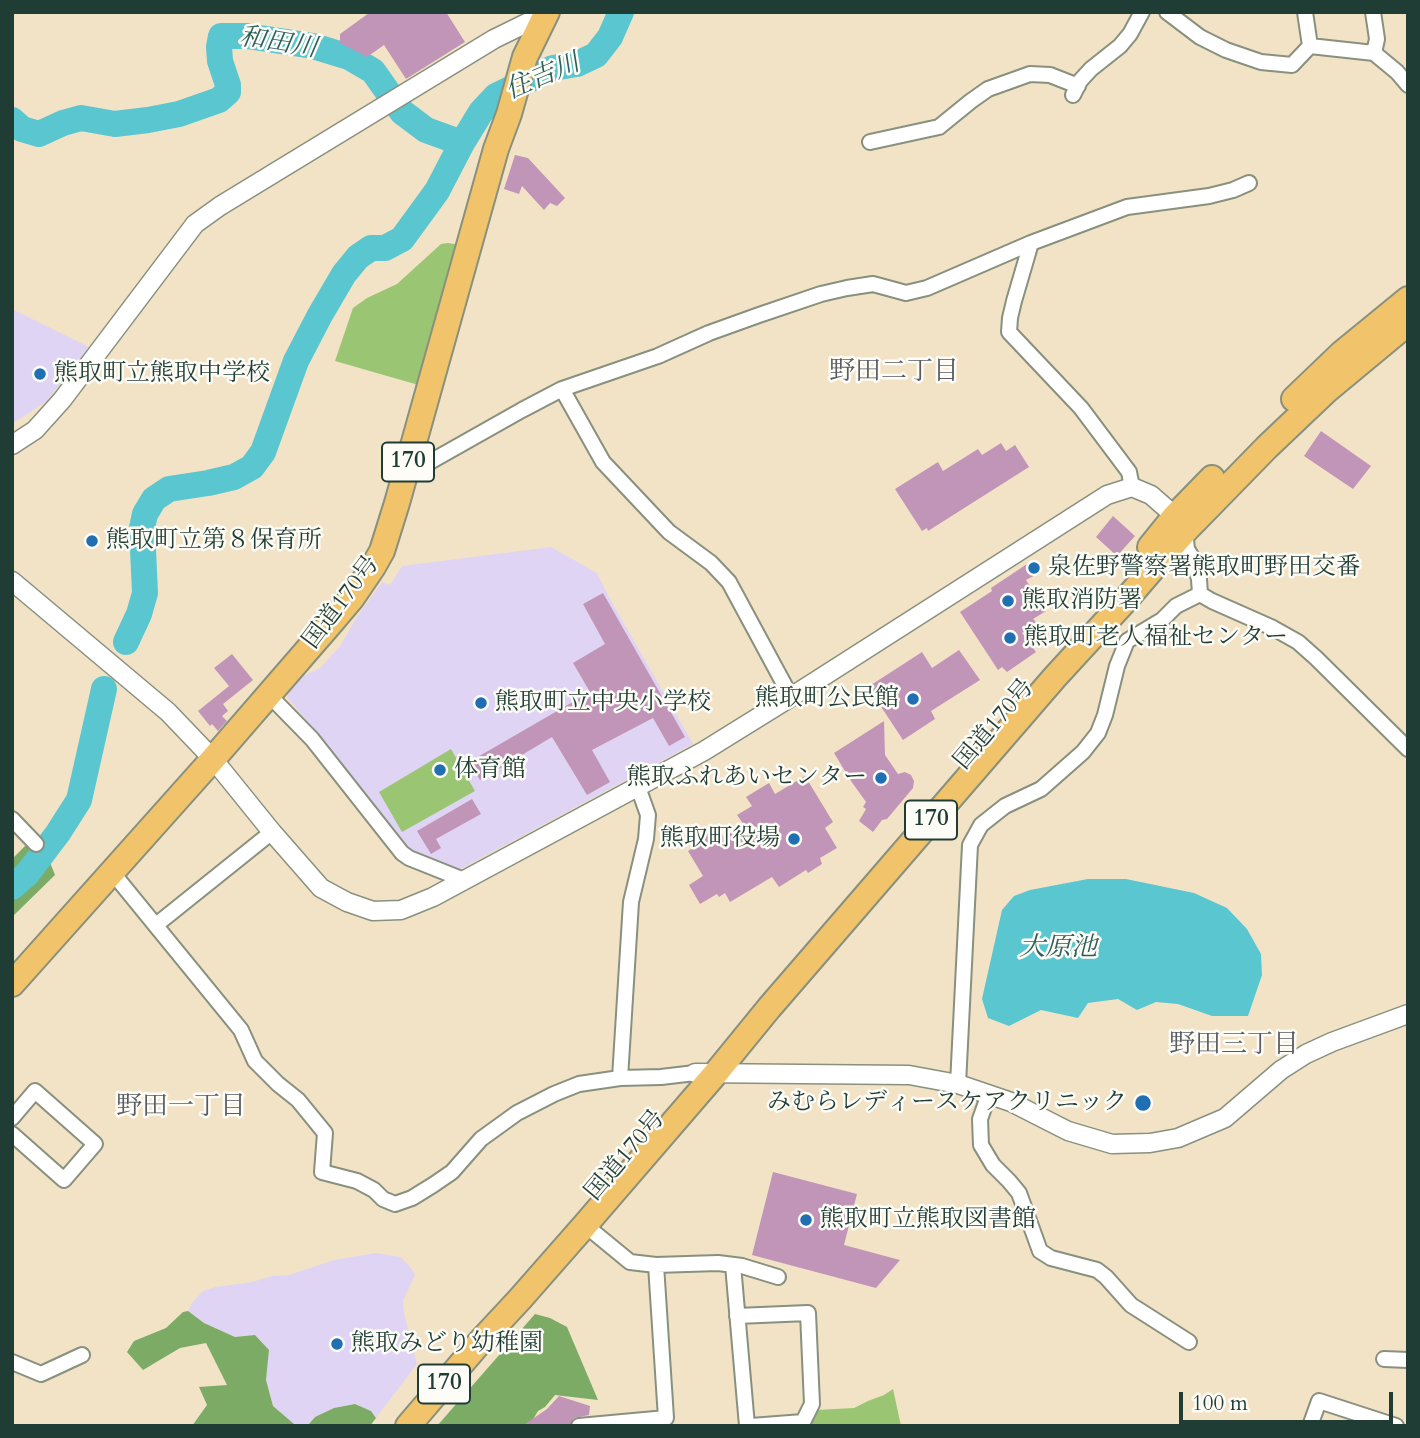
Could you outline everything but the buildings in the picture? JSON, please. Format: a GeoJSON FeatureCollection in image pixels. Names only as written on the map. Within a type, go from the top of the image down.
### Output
{"type":"FeatureCollection","features":[{"type":"Feature","properties":{"kind":"highway","name":"国道170号"},"geometry":{"type":"LineString","coordinates":[[12,984],[345,606],[382,551],[496,149],[525,57],[547,13]]}},
{"type":"Feature","properties":{"kind":"highway","name":"国道170号"},"geometry":{"type":"LineString","coordinates":[[1180,524],[1234,456],[1342,353],[1408,299]]}},
{"type":"Feature","properties":{"kind":"highway","name":"国道170号"},"geometry":{"type":"LineString","coordinates":[[408,1426],[585,1225],[706,1073],[1067,639],[1148,551],[1180,524],[1210,504],[1326,391],[1408,323]]}},
{"type":"Feature","properties":{"kind":"highway","name":"国道170号"},"geometry":{"type":"LineString","coordinates":[[480,1342],[517,1288],[706,1073]]}},
{"type":"Feature","properties":{"kind":"street"},"geometry":{"type":"LineString","coordinates":[[870,142],[939,127],[988,89],[1030,75],[1050,75],[1075,90],[1091,69],[1120,46],[1142,12]]}},
{"type":"Feature","properties":{"kind":"street"},"geometry":{"type":"LineString","coordinates":[[1167,12],[1200,37],[1226,50],[1261,62],[1292,65],[1310,46]]}},
{"type":"Feature","properties":{"kind":"street"},"geometry":{"type":"LineString","coordinates":[[1305,12],[1310,46]]}},
{"type":"Feature","properties":{"kind":"street"},"geometry":{"type":"LineString","coordinates":[[1373,12],[1377,39],[1374,53]]}},
{"type":"Feature","properties":{"kind":"street"},"geometry":{"type":"LineString","coordinates":[[12,445],[35,430],[62,400],[195,225],[220,206],[494,39],[547,13]]}},
{"type":"Feature","properties":{"kind":"street"},"geometry":{"type":"LineString","coordinates":[[1310,46],[1374,53],[1408,85]]}},
{"type":"Feature","properties":{"kind":"street"},"geometry":{"type":"LineString","coordinates":[[404,477],[562,389],[659,356],[709,333],[821,294],[873,284],[906,293],[927,288],[1031,243],[1127,207],[1209,196],[1249,183]]}},
{"type":"Feature","properties":{"kind":"street"},"geometry":{"type":"LineString","coordinates":[[1031,243],[1014,301],[1009,332],[1081,408],[1129,472],[1132,487]]}},
{"type":"Feature","properties":{"kind":"street"},"geometry":{"type":"LineString","coordinates":[[562,389],[603,462],[669,532],[711,563],[730,582],[791,697]]}},
{"type":"Feature","properties":{"kind":"street"},"geometry":{"type":"LineString","coordinates":[[12,581],[168,712],[213,759],[321,887],[346,902],[373,911],[401,910],[433,897],[704,751],[1107,495],[1132,487],[1151,495],[1180,524],[1187,549],[1194,559],[1200,594]]}},
{"type":"Feature","properties":{"kind":"street"},"geometry":{"type":"LineString","coordinates":[[1200,594],[1298,642],[1408,749]]}},
{"type":"Feature","properties":{"kind":"street"},"geometry":{"type":"LineString","coordinates":[[958,1084],[970,845],[981,825],[1005,806],[1041,789],[1083,752],[1098,733],[1117,666],[1128,641],[1162,620],[1177,606],[1200,594]]}},
{"type":"Feature","properties":{"kind":"street"},"geometry":{"type":"LineString","coordinates":[[268,694],[312,739],[402,853],[464,880]]}},
{"type":"Feature","properties":{"kind":"street"},"geometry":{"type":"LineString","coordinates":[[620,1078],[631,902],[646,839],[648,815],[638,787]]}},
{"type":"Feature","properties":{"kind":"street"},"geometry":{"type":"LineString","coordinates":[[12,819],[36,845]]}},
{"type":"Feature","properties":{"kind":"street"},"geometry":{"type":"LineString","coordinates":[[156,925],[272,832]]}},
{"type":"Feature","properties":{"kind":"street"},"geometry":{"type":"LineString","coordinates":[[112,872],[241,1030],[255,1061],[298,1100],[325,1133],[322,1172],[357,1181],[395,1204],[412,1198],[452,1172],[481,1139],[517,1113],[579,1084],[620,1078],[706,1073],[909,1075],[958,1084],[989,1094],[1012,1102],[1068,1131],[1112,1144],[1150,1143],[1178,1138],[1225,1118],[1281,1070],[1306,1054],[1408,1014]]}},
{"type":"Feature","properties":{"kind":"street"},"geometry":{"type":"LineString","coordinates":[[12,1118],[35,1091],[95,1144],[64,1180],[12,1134]]}},
{"type":"Feature","properties":{"kind":"street"},"geometry":{"type":"LineString","coordinates":[[989,1094],[980,1119],[981,1145],[993,1165],[1019,1194],[1040,1251],[1051,1258],[1097,1270],[1131,1305],[1189,1342]]}},
{"type":"Feature","properties":{"kind":"street"},"geometry":{"type":"LineString","coordinates":[[585,1225],[630,1262],[656,1265],[718,1263],[778,1277]]}},
{"type":"Feature","properties":{"kind":"street"},"geometry":{"type":"LineString","coordinates":[[579,1426],[666,1418],[656,1265]]}},
{"type":"Feature","properties":{"kind":"street"},"geometry":{"type":"LineString","coordinates":[[733,1265],[737,1316],[749,1426],[803,1422],[812,1404],[808,1313],[737,1316]]}},
{"type":"Feature","properties":{"kind":"street"},"geometry":{"type":"LineString","coordinates":[[12,1362],[41,1374],[82,1356]]}},
{"type":"Feature","properties":{"kind":"street"},"geometry":{"type":"LineString","coordinates":[[1384,1359],[1408,1360]]}},
{"type":"Feature","properties":{"kind":"street"},"geometry":{"type":"LineString","coordinates":[[1310,1426],[1319,1401],[1394,1425]]}},
{"type":"Feature","properties":{"kind":"shaded area","name":"熊取町立熊取中学校"},"geometry":{"type":"Polygon","coordinates":[[[12,309],[89,347],[47,401],[12,424],[12,309]]]}},
{"type":"Feature","properties":{"kind":"shaded area","name":"熊取町立中央小学校"},"geometry":{"type":"Polygon","coordinates":[[[551,547],[597,573],[693,744],[457,871],[408,855],[354,786],[357,782],[287,697],[297,679],[320,668],[341,645],[382,582],[390,585],[402,566],[551,547]]]}},
{"type":"Feature","properties":{"kind":"shaded area","name":"熊取みどり幼稚園"},"geometry":{"type":"Polygon","coordinates":[[[376,1253],[401,1257],[415,1275],[403,1301],[417,1364],[376,1418],[371,1411],[355,1404],[334,1408],[315,1417],[309,1424],[294,1424],[273,1406],[266,1380],[269,1350],[255,1335],[235,1337],[204,1323],[188,1311],[203,1291],[272,1276],[289,1275],[334,1260],[376,1253]]]}},
{"type":"Feature","properties":{"kind":"green space"},"geometry":{"type":"Polygon","coordinates":[[[441,244],[460,245],[422,386],[335,361],[353,308],[397,284],[441,244]]]}},
{"type":"Feature","properties":{"kind":"green space","name":"体育館"},"geometry":{"type":"Polygon","coordinates":[[[451,749],[475,791],[402,832],[379,792],[451,749]]]}},
{"type":"Feature","properties":{"kind":"green space"},"geometry":{"type":"Polygon","coordinates":[[[36,844],[49,860],[55,875],[12,917],[12,859],[26,845],[36,844]]]}},
{"type":"Feature","properties":{"kind":"green space"},"geometry":{"type":"Polygon","coordinates":[[[188,1311],[204,1323],[235,1337],[255,1335],[269,1350],[266,1380],[273,1406],[294,1424],[309,1424],[315,1417],[334,1408],[355,1404],[371,1411],[376,1418],[370,1426],[192,1426],[207,1405],[199,1387],[227,1385],[206,1343],[180,1348],[143,1370],[127,1352],[134,1341],[166,1328],[183,1312],[188,1311]]]}},
{"type":"Feature","properties":{"kind":"green space"},"geometry":{"type":"Polygon","coordinates":[[[535,1314],[567,1327],[598,1400],[555,1395],[538,1411],[529,1426],[437,1426],[535,1314]]]}},
{"type":"Feature","properties":{"kind":"green space"},"geometry":{"type":"Polygon","coordinates":[[[893,1389],[901,1426],[807,1426],[816,1410],[854,1408],[893,1389]]]}},
{"type":"Feature","properties":{"kind":"water","name":"大原池"},"geometry":{"type":"Polygon","coordinates":[[[1088,879],[1126,879],[1194,893],[1227,908],[1247,929],[1261,954],[1262,975],[1248,1016],[1212,1016],[1178,1004],[1156,1002],[1137,1010],[1118,999],[1088,1003],[1078,1018],[1041,1010],[1009,1026],[988,1018],[982,999],[1002,910],[1014,896],[1030,890],[1088,879]]]}},
{"type":"Feature","properties":{"kind":"waterway","name":"住吉川"},"geometry":{"type":"LineString","coordinates":[[126,642],[145,593],[142,528],[145,514],[154,499],[169,489],[234,477],[252,467],[263,452],[296,361],[344,274],[358,257],[371,248],[385,248],[402,239],[437,191],[481,112],[496,96],[553,68],[577,64],[596,55],[610,37],[621,12]]}},
{"type":"Feature","properties":{"kind":"waterway","name":"和田川"},"geometry":{"type":"LineString","coordinates":[[12,120],[22,129],[39,134],[81,118],[115,124],[148,120],[179,114],[219,100],[228,92],[220,61],[221,36],[247,36],[313,46],[349,57],[373,71],[402,112],[426,130],[462,143]]}},
{"type":"Feature","properties":{"kind":"waterway"},"geometry":{"type":"LineString","coordinates":[[12,887],[27,874],[79,800],[104,689]]}},
{"type":"Feature","properties":{"kind":"place","name":"熊取町立熊取中学校"},"geometry":{"type":"Point","coordinates":[40,374]}},
{"type":"Feature","properties":{"kind":"place","name":"熊取町立第８保育所"},"geometry":{"type":"Point","coordinates":[92,541]}},
{"type":"Feature","properties":{"kind":"place","name":"泉佐野警察署熊取町野田交番"},"geometry":{"type":"Point","coordinates":[1034,568]}},
{"type":"Feature","properties":{"kind":"place","name":"熊取消防署"},"geometry":{"type":"Point","coordinates":[1008,601]}},
{"type":"Feature","properties":{"kind":"place","name":"熊取町老人福祉センター"},"geometry":{"type":"Point","coordinates":[1010,638]}},
{"type":"Feature","properties":{"kind":"place","name":"熊取町公民館"},"geometry":{"type":"Point","coordinates":[913,699]}},
{"type":"Feature","properties":{"kind":"place","name":"熊取町立中央小学校"},"geometry":{"type":"Point","coordinates":[481,703]}},
{"type":"Feature","properties":{"kind":"place","name":"体育館"},"geometry":{"type":"Point","coordinates":[440,770]}},
{"type":"Feature","properties":{"kind":"place","name":"熊取ふれあいセンター"},"geometry":{"type":"Point","coordinates":[881,778]}},
{"type":"Feature","properties":{"kind":"place","name":"熊取町役場"},"geometry":{"type":"Point","coordinates":[794,839]}},
{"type":"Feature","properties":{"kind":"place","name":"みむらレディースケアクリニック"},"geometry":{"type":"Point","coordinates":[1143,1103]}},
{"type":"Feature","properties":{"kind":"place","name":"熊取町立熊取図書館"},"geometry":{"type":"Point","coordinates":[806,1220]}},
{"type":"Feature","properties":{"kind":"place","name":"熊取みどり幼稚園"},"geometry":{"type":"Point","coordinates":[337,1344]}},
{"type":"Feature","properties":{"kind":"district","name":"野田二丁目"},"geometry":{"type":"Point","coordinates":[894,373]}},
{"type":"Feature","properties":{"kind":"district","name":"野田三丁目"},"geometry":{"type":"Point","coordinates":[1234,1046]}},
{"type":"Feature","properties":{"kind":"district","name":"野田一丁目"},"geometry":{"type":"Point","coordinates":[181,1108]}}]}
